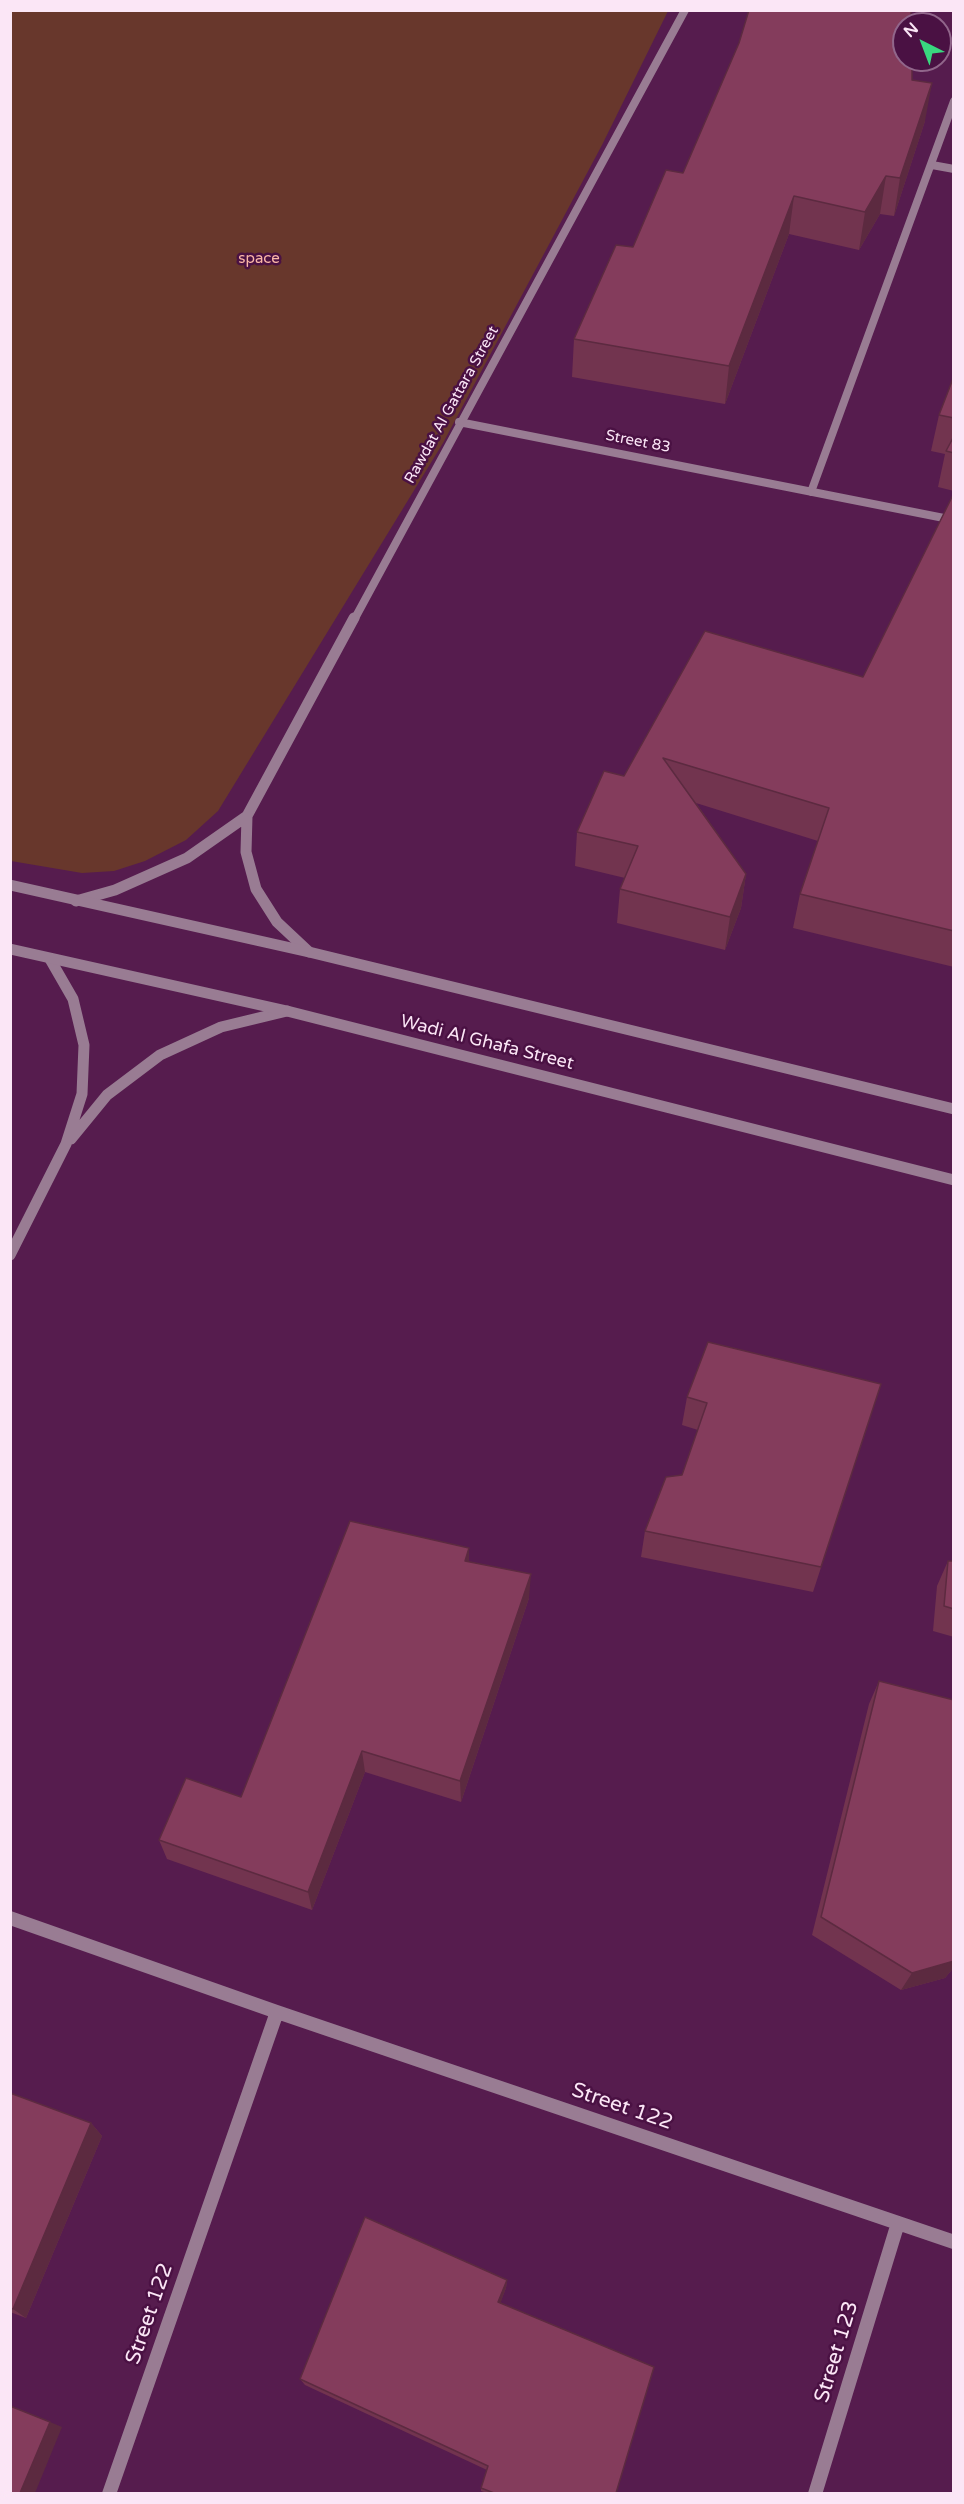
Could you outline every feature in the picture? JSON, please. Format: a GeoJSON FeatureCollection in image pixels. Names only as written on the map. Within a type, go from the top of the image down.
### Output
{"type":"FeatureCollection","features":[{"type":"Feature","properties":{"kind":"street","name":"Rawdat Al Gattara Street"},"geometry":{"type":"LineString","coordinates":[[309,952],[277,922],[256,889],[246,852],[247,816],[459,422],[685,10]]}},
{"type":"Feature","properties":{"kind":"street"},"geometry":{"type":"LineString","coordinates":[[811,492],[954,101]]}},
{"type":"Feature","properties":{"kind":"street"},"geometry":{"type":"LineString","coordinates":[[932,165],[954,169]]}},
{"type":"Feature","properties":{"kind":"street","name":"Street 83"},"geometry":{"type":"LineString","coordinates":[[459,422],[954,520]]}},
{"type":"Feature","properties":{"kind":"street","name":"Rawdat Al Gattara Street"},"geometry":{"type":"LineString","coordinates":[[76,901],[115,890],[187,858],[247,816]]}},
{"type":"Feature","properties":{"kind":"street"},"geometry":{"type":"LineString","coordinates":[[10,885],[309,952],[954,1109]]}},
{"type":"Feature","properties":{"kind":"street","name":"Wadi Al Ghafa Street"},"geometry":{"type":"LineString","coordinates":[[10,949],[287,1011],[954,1180]]}},
{"type":"Feature","properties":{"kind":"street"},"geometry":{"type":"LineString","coordinates":[[10,1255],[66,1144],[82,1094],[84,1045],[73,999],[50,959]]}},
{"type":"Feature","properties":{"kind":"street"},"geometry":{"type":"LineString","coordinates":[[66,1144],[107,1095],[160,1055],[221,1027],[287,1011]]}},
{"type":"Feature","properties":{"kind":"street","name":"Street 122"},"geometry":{"type":"LineString","coordinates":[[10,1918],[277,2012],[954,2242]]}},
{"type":"Feature","properties":{"kind":"street","name":"Street 122"},"geometry":{"type":"LineString","coordinates":[[109,2493],[277,2012]]}},
{"type":"Feature","properties":{"kind":"street","name":"Street 123"},"geometry":{"type":"LineString","coordinates":[[815,2493],[898,2223]]}},
{"type":"Feature","properties":{"kind":"green space","name":"space"},"geometry":{"type":"Polygon","coordinates":[[[10,11],[668,11],[602,145],[443,443],[218,811],[186,840],[145,861],[114,871],[82,873],[11,861],[10,11]]]}},
{"type":"Feature","properties":{"kind":"building"},"geometry":{"type":"Polygon","coordinates":[[[749,10],[911,10],[911,12],[892,12],[892,72],[912,72],[912,80],[932,83],[900,178],[886,176],[865,212],[794,196],[729,366],[574,339],[616,245],[633,247],[666,170],[683,173],[739,43],[749,10]]]}},
{"type":"Feature","properties":{"kind":"building"},"geometry":{"type":"Polygon","coordinates":[[[954,376],[954,418],[939,415],[954,376]]]}},
{"type":"Feature","properties":{"kind":"building"},"geometry":{"type":"Polygon","coordinates":[[[954,436],[954,453],[946,451],[954,436]]]}},
{"type":"Feature","properties":{"kind":"building"},"geometry":{"type":"Polygon","coordinates":[[[954,493],[954,931],[800,894],[829,808],[663,758],[746,874],[730,917],[620,889],[638,846],[577,832],[604,771],[624,776],[705,631],[863,677],[954,493]]]}},
{"type":"Feature","properties":{"kind":"building"},"geometry":{"type":"Polygon","coordinates":[[[708,1342],[881,1384],[821,1567],[645,1531],[666,1477],[682,1475],[707,1403],[687,1397],[708,1342]]]}},
{"type":"Feature","properties":{"kind":"building"},"geometry":{"type":"Polygon","coordinates":[[[350,1521],[469,1548],[465,1561],[531,1574],[460,1781],[362,1751],[308,1892],[159,1840],[186,1778],[241,1797],[350,1521]]]}},
{"type":"Feature","properties":{"kind":"building"},"geometry":{"type":"Polygon","coordinates":[[[948,1561],[954,1561],[954,1609],[944,1606],[948,1561]]]}},
{"type":"Feature","properties":{"kind":"building"},"geometry":{"type":"Polygon","coordinates":[[[879,1681],[954,1700],[954,1961],[912,1973],[821,1917],[879,1681]]]}},
{"type":"Feature","properties":{"kind":"building"},"geometry":{"type":"Polygon","coordinates":[[[10,2093],[91,2123],[13,2309],[10,2308],[10,2093]]]}},
{"type":"Feature","properties":{"kind":"building"},"geometry":{"type":"Polygon","coordinates":[[[365,2217],[507,2280],[498,2302],[654,2367],[616,2493],[494,2493],[481,2488],[488,2466],[300,2379],[365,2217]]]}},
{"type":"Feature","properties":{"kind":"building"},"geometry":{"type":"Polygon","coordinates":[[[10,2406],[50,2422],[20,2493],[10,2493],[10,2406]]]}}]}
